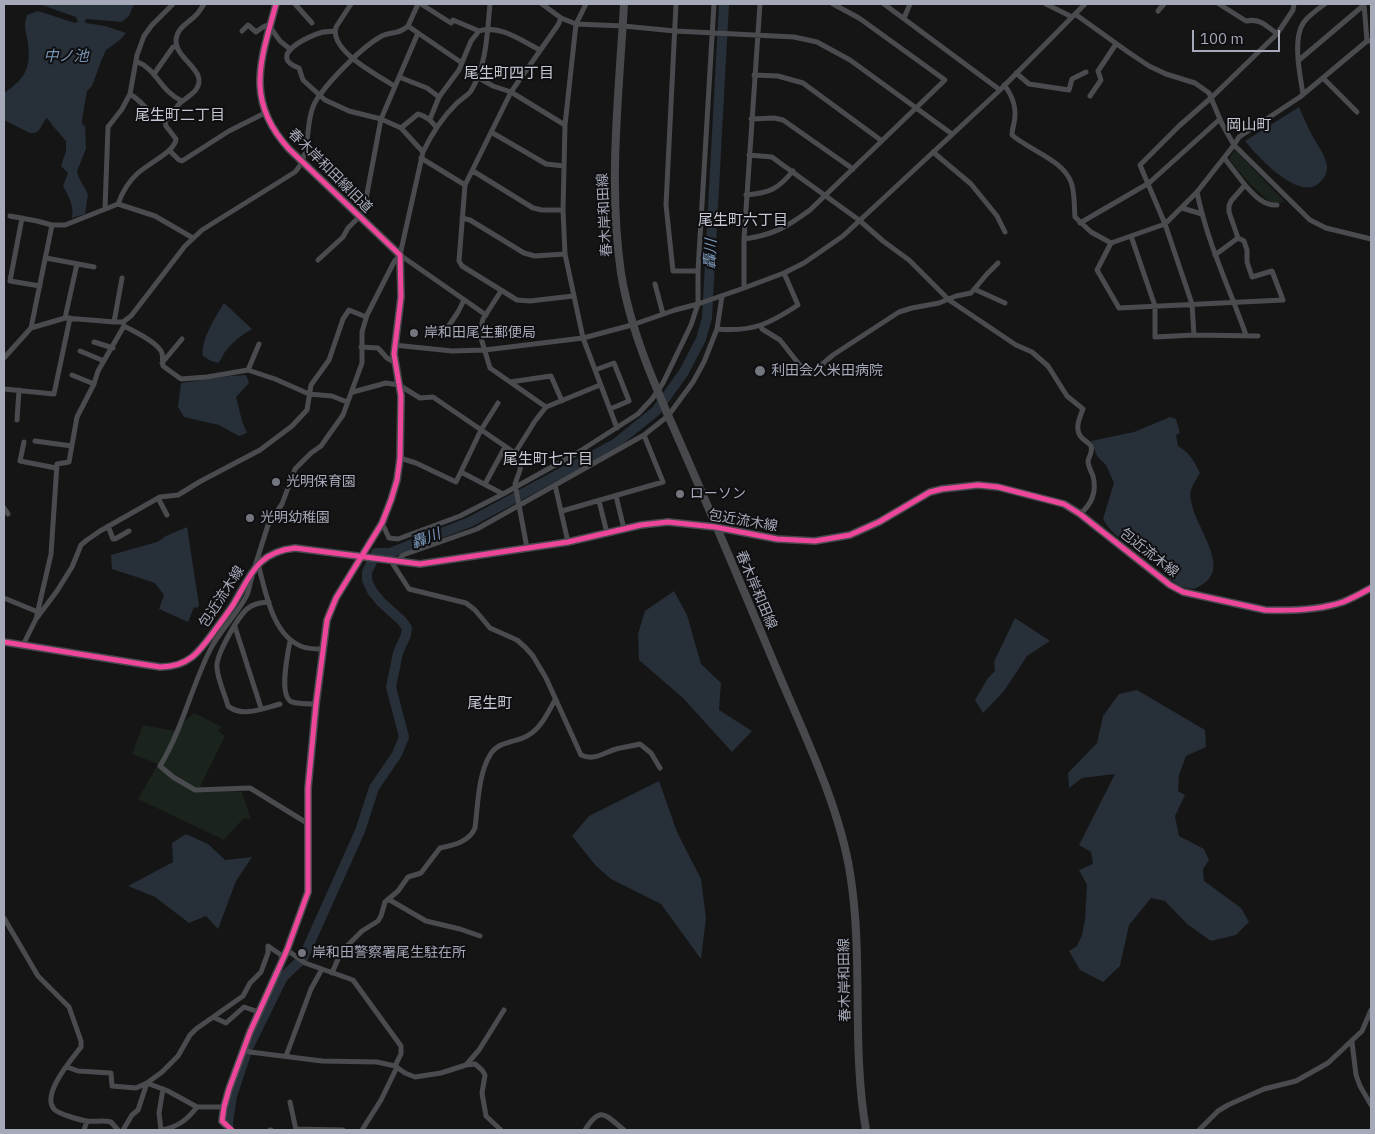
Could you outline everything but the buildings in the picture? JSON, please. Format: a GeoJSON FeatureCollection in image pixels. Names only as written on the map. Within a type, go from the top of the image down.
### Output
{"type":"FeatureCollection","features":[{"type":"Feature","properties":{"kind":"street"},"geometry":{"type":"LineString","coordinates":[[105,209],[108,128],[130,94],[136,61],[144,36],[173,4]]}},
{"type":"Feature","properties":{"kind":"street"},"geometry":{"type":"LineString","coordinates":[[165,121],[170,118],[177,106],[196,89],[199,83],[195,70],[180,54],[177,46],[180,28],[204,4]]}},
{"type":"Feature","properties":{"kind":"street","name":"春木岸和田線旧道"},"geometry":{"type":"LineString","coordinates":[[276,4],[259,69],[260,92],[265,113],[281,140],[400,255]]}},
{"type":"Feature","properties":{"kind":"street"},"geometry":{"type":"LineString","coordinates":[[295,4],[312,23]]}},
{"type":"Feature","properties":{"kind":"street"},"geometry":{"type":"LineString","coordinates":[[351,4],[338,21],[335,31],[343,49],[353,59],[394,86]]}},
{"type":"Feature","properties":{"kind":"street"},"geometry":{"type":"LineString","coordinates":[[36,619],[51,554],[57,464],[69,462],[77,418],[104,361],[113,348],[123,324],[193,238],[202,230],[295,172],[303,162],[310,114],[319,95],[353,59],[382,36],[402,31],[408,26],[419,4],[451,23],[453,20],[479,31]]}},
{"type":"Feature","properties":{"kind":"street"},"geometry":{"type":"LineString","coordinates":[[226,1127],[224,1107],[243,1049],[285,954],[308,892],[308,788],[322,649],[327,620],[330,610],[364,558],[382,524],[394,490],[400,458],[401,396],[394,362],[394,345],[401,297],[400,255],[420,158],[436,126],[470,92],[477,77],[486,52],[490,4]]}},
{"type":"Feature","properties":{"kind":"street"},"geometry":{"type":"LineString","coordinates":[[542,4],[561,18],[576,24],[675,31],[757,34],[794,37],[818,42],[850,60],[952,134]]}},
{"type":"Feature","properties":{"kind":"street"},"geometry":{"type":"LineString","coordinates":[[586,4],[576,24],[565,125],[563,210],[565,254],[583,338],[617,428]]}},
{"type":"Feature","properties":{"kind":"street","name":"春木岸和田線"},"geometry":{"type":"LineString","coordinates":[[624,4],[614,212],[621,274],[632,325],[654,382],[819,771],[838,826],[850,873],[856,934],[860,1080],[866,1130]]}},
{"type":"Feature","properties":{"kind":"street"},"geometry":{"type":"LineString","coordinates":[[676,4],[666,196],[668,237],[673,271],[698,271]]}},
{"type":"Feature","properties":{"kind":"street"},"geometry":{"type":"LineString","coordinates":[[382,524],[389,538],[398,539],[460,516],[515,488],[617,428],[638,414],[652,400],[663,383],[700,303],[698,271],[714,4]]}},
{"type":"Feature","properties":{"kind":"street"},"geometry":{"type":"LineString","coordinates":[[744,288],[746,195],[760,4]]}},
{"type":"Feature","properties":{"kind":"street"},"geometry":{"type":"LineString","coordinates":[[744,239],[775,232],[810,210],[945,80],[859,18],[833,4]]}},
{"type":"Feature","properties":{"kind":"street"},"geometry":{"type":"LineString","coordinates":[[884,4],[1000,90]]}},
{"type":"Feature","properties":{"kind":"street"},"geometry":{"type":"LineString","coordinates":[[904,18],[910,4]]}},
{"type":"Feature","properties":{"kind":"street"},"geometry":{"type":"LineString","coordinates":[[1046,4],[1074,15],[1149,66],[1202,87],[1212,97],[1220,119],[1234,145],[1310,220],[1326,228],[1371,239]]}},
{"type":"Feature","properties":{"kind":"street"},"geometry":{"type":"LineString","coordinates":[[394,345],[452,351],[486,350],[583,338],[632,325],[722,296],[784,273],[823,251],[859,220],[1000,90],[1085,4]]}},
{"type":"Feature","properties":{"kind":"street"},"geometry":{"type":"LineString","coordinates":[[1158,11],[1164,4]]}},
{"type":"Feature","properties":{"kind":"street"},"geometry":{"type":"LineString","coordinates":[[1220,4],[1246,20],[1260,21],[1277,34]]}},
{"type":"Feature","properties":{"kind":"street"},"geometry":{"type":"LineString","coordinates":[[1194,335],[1192,304],[1165,224],[1140,165],[1277,34],[1293,10],[1294,4]]}},
{"type":"Feature","properties":{"kind":"street"},"geometry":{"type":"LineString","coordinates":[[1303,94],[1298,61],[1298,35],[1304,22],[1325,4]]}},
{"type":"Feature","properties":{"kind":"street"},"geometry":{"type":"LineString","coordinates":[[1298,61],[1364,4]]}},
{"type":"Feature","properties":{"kind":"street"},"geometry":{"type":"LineString","coordinates":[[1245,185],[1229,206],[1229,212],[1238,238],[1244,241],[1247,250],[1247,262],[1252,277],[1272,271],[1283,300],[1119,308],[1097,270],[1111,243],[1165,224],[1197,192],[1225,158],[1238,137],[1303,94],[1369,41],[1364,4]]}},
{"type":"Feature","properties":{"kind":"street"},"geometry":{"type":"LineString","coordinates":[[561,18],[511,92],[465,185],[460,261],[462,266],[517,300],[530,301],[573,296]]}},
{"type":"Feature","properties":{"kind":"street"},"geometry":{"type":"LineString","coordinates":[[242,31],[248,25],[256,32],[263,26],[270,25],[280,41],[290,49]]}},
{"type":"Feature","properties":{"kind":"street"},"geometry":{"type":"LineString","coordinates":[[408,26],[462,62]]}},
{"type":"Feature","properties":{"kind":"street"},"geometry":{"type":"LineString","coordinates":[[430,119],[439,97],[459,70],[471,41],[479,31],[488,28],[510,34],[540,50]]}},
{"type":"Feature","properties":{"kind":"street"},"geometry":{"type":"LineString","coordinates":[[335,31],[316,34],[290,49],[286,56],[287,61],[299,68],[303,80],[325,100],[350,111],[381,119],[401,128],[423,152]]}},
{"type":"Feature","properties":{"kind":"street"},"geometry":{"type":"LineString","coordinates":[[318,260],[343,237],[348,228],[360,216],[366,199],[381,119],[418,33]]}},
{"type":"Feature","properties":{"kind":"street"},"geometry":{"type":"LineString","coordinates":[[1090,96],[1101,80],[1098,70],[1116,44]]}},
{"type":"Feature","properties":{"kind":"street"},"geometry":{"type":"LineString","coordinates":[[154,74],[173,47],[177,46]]}},
{"type":"Feature","properties":{"kind":"street"},"geometry":{"type":"LineString","coordinates":[[136,61],[143,64],[154,74],[164,88],[182,102]]}},
{"type":"Feature","properties":{"kind":"street"},"geometry":{"type":"LineString","coordinates":[[1016,73],[1029,84],[1069,90],[1072,79],[1086,72]]}},
{"type":"Feature","properties":{"kind":"street"},"geometry":{"type":"LineString","coordinates":[[754,75],[791,78],[803,83],[882,141]]}},
{"type":"Feature","properties":{"kind":"street"},"geometry":{"type":"LineString","coordinates":[[399,77],[427,88],[439,97]]}},
{"type":"Feature","properties":{"kind":"street"},"geometry":{"type":"LineString","coordinates":[[477,77],[493,86],[511,92],[565,125]]}},
{"type":"Feature","properties":{"kind":"street"},"geometry":{"type":"LineString","coordinates":[[1324,78],[1357,112]]}},
{"type":"Feature","properties":{"kind":"street"},"geometry":{"type":"LineString","coordinates":[[1004,85],[1010,92],[1014,104],[1015,113],[1012,135],[1065,172],[1070,180],[1076,217],[1080,223],[1092,232],[1111,243]]}},
{"type":"Feature","properties":{"kind":"street"},"geometry":{"type":"LineString","coordinates":[[130,94],[141,101],[161,120],[165,121]]}},
{"type":"Feature","properties":{"kind":"street"},"geometry":{"type":"LineString","coordinates":[[169,150],[182,161],[229,131],[265,113]]}},
{"type":"Feature","properties":{"kind":"street"},"geometry":{"type":"LineString","coordinates":[[401,128],[418,114],[430,119],[436,126]]}},
{"type":"Feature","properties":{"kind":"street"},"geometry":{"type":"LineString","coordinates":[[751,119],[774,118],[783,120],[853,169]]}},
{"type":"Feature","properties":{"kind":"street"},"geometry":{"type":"LineString","coordinates":[[1080,223],[1149,183],[1220,119]]}},
{"type":"Feature","properties":{"kind":"street"},"geometry":{"type":"LineString","coordinates":[[118,204],[136,175],[176,143],[176,138],[166,126],[165,121]]}},
{"type":"Feature","properties":{"kind":"street"},"geometry":{"type":"LineString","coordinates":[[491,132],[546,164],[564,166]]}},
{"type":"Feature","properties":{"kind":"street"},"geometry":{"type":"LineString","coordinates":[[933,152],[971,184],[997,216],[1005,232]]}},
{"type":"Feature","properties":{"kind":"street"},"geometry":{"type":"LineString","coordinates":[[749,155],[772,157],[826,195],[909,260],[949,300],[1016,345],[1032,352],[1048,366],[1067,396],[1083,409],[1077,426],[1078,434],[1091,446],[1092,452],[1088,460],[1094,480],[1094,489],[1090,505],[1080,514]]}},
{"type":"Feature","properties":{"kind":"street"},"geometry":{"type":"LineString","coordinates":[[420,158],[465,185]]}},
{"type":"Feature","properties":{"kind":"street"},"geometry":{"type":"LineString","coordinates":[[1225,158],[1254,195],[1270,206],[1277,205]]}},
{"type":"Feature","properties":{"kind":"street"},"geometry":{"type":"LineString","coordinates":[[472,171],[533,208],[563,210]]}},
{"type":"Feature","properties":{"kind":"street"},"geometry":{"type":"LineString","coordinates":[[746,195],[762,194],[774,190],[792,172]]}},
{"type":"Feature","properties":{"kind":"street"},"geometry":{"type":"LineString","coordinates":[[1197,192],[1215,255],[1246,334]]}},
{"type":"Feature","properties":{"kind":"street"},"geometry":{"type":"LineString","coordinates":[[10,216],[52,225],[64,225],[118,204],[155,216],[193,238]]}},
{"type":"Feature","properties":{"kind":"street"},"geometry":{"type":"LineString","coordinates":[[1182,208],[1202,214]]}},
{"type":"Feature","properties":{"kind":"street"},"geometry":{"type":"LineString","coordinates":[[22,218],[10,281],[40,286]]}},
{"type":"Feature","properties":{"kind":"street"},"geometry":{"type":"LineString","coordinates":[[462,218],[470,220],[524,253],[535,256],[565,254]]}},
{"type":"Feature","properties":{"kind":"street"},"geometry":{"type":"LineString","coordinates":[[4,358],[31,328],[52,225]]}},
{"type":"Feature","properties":{"kind":"street"},"geometry":{"type":"LineString","coordinates":[[1131,236],[1155,306],[1155,337],[1246,334],[1258,336]]}},
{"type":"Feature","properties":{"kind":"street"},"geometry":{"type":"LineString","coordinates":[[1215,255],[1238,238]]}},
{"type":"Feature","properties":{"kind":"street"},"geometry":{"type":"LineString","coordinates":[[400,255],[486,316]]}},
{"type":"Feature","properties":{"kind":"street"},"geometry":{"type":"LineString","coordinates":[[307,823],[250,788],[195,790],[173,777],[160,766],[179,728],[185,708],[209,651],[220,632],[247,595],[268,524],[282,504],[295,469],[321,446],[343,415],[362,363],[362,332],[366,318],[394,262],[400,255]]}},
{"type":"Feature","properties":{"kind":"street"},"geometry":{"type":"LineString","coordinates":[[46,258],[94,267]]}},
{"type":"Feature","properties":{"kind":"street"},"geometry":{"type":"LineString","coordinates":[[761,326],[762,329],[780,340],[802,368],[812,373],[833,355],[899,312],[972,293],[998,263]]}},
{"type":"Feature","properties":{"kind":"street"},"geometry":{"type":"LineString","coordinates":[[4,389],[54,394],[77,264]]}},
{"type":"Feature","properties":{"kind":"street"},"geometry":{"type":"LineString","coordinates":[[716,329],[730,330],[761,326],[798,305],[784,273]]}},
{"type":"Feature","properties":{"kind":"street"},"geometry":{"type":"LineString","coordinates":[[114,322],[122,278]]}},
{"type":"Feature","properties":{"kind":"street"},"geometry":{"type":"LineString","coordinates":[[655,284],[663,314]]}},
{"type":"Feature","properties":{"kind":"street"},"geometry":{"type":"LineString","coordinates":[[974,289],[1005,303]]}},
{"type":"Feature","properties":{"kind":"street"},"geometry":{"type":"LineString","coordinates":[[501,291],[480,328],[490,368],[546,407]]}},
{"type":"Feature","properties":{"kind":"street"},"geometry":{"type":"LineString","coordinates":[[992,297],[998,292]]}},
{"type":"Feature","properties":{"kind":"street"},"geometry":{"type":"LineString","coordinates":[[660,768],[651,753],[640,744],[595,757],[581,755],[533,656],[521,643],[490,628],[466,604],[409,589],[393,561],[403,555],[477,529],[644,435],[668,414],[688,389],[704,362],[716,329],[722,296]]}},
{"type":"Feature","properties":{"kind":"street"},"geometry":{"type":"LineString","coordinates":[[448,326],[464,300]]}},
{"type":"Feature","properties":{"kind":"street"},"geometry":{"type":"LineString","coordinates":[[23,645],[36,619],[67,575],[82,545],[108,526],[158,498],[178,495],[260,450],[292,426],[308,410],[309,394],[314,379],[329,360],[343,319],[349,310],[366,318]]}},
{"type":"Feature","properties":{"kind":"street"},"geometry":{"type":"LineString","coordinates":[[31,328],[67,318],[123,324],[157,347],[162,352],[163,366],[181,379],[208,377],[248,370],[309,394],[332,396],[347,402]]}},
{"type":"Feature","properties":{"kind":"street"},"geometry":{"type":"LineString","coordinates":[[162,362],[182,339]]}},
{"type":"Feature","properties":{"kind":"street"},"geometry":{"type":"LineString","coordinates":[[94,342],[113,348]]}},
{"type":"Feature","properties":{"kind":"street"},"geometry":{"type":"LineString","coordinates":[[248,370],[258,344]]}},
{"type":"Feature","properties":{"kind":"street"},"geometry":{"type":"LineString","coordinates":[[361,348],[378,348],[387,358],[394,362]]}},
{"type":"Feature","properties":{"kind":"street"},"geometry":{"type":"LineString","coordinates":[[80,351],[104,361]]}},
{"type":"Feature","properties":{"kind":"street"},"geometry":{"type":"LineString","coordinates":[[595,370],[614,363],[629,401],[610,409]]}},
{"type":"Feature","properties":{"kind":"street"},"geometry":{"type":"LineString","coordinates":[[72,375],[94,384]]}},
{"type":"Feature","properties":{"kind":"street"},"geometry":{"type":"LineString","coordinates":[[510,382],[551,376],[562,401]]}},
{"type":"Feature","properties":{"kind":"street"},"geometry":{"type":"LineString","coordinates":[[352,392],[381,384],[399,385],[420,398],[433,397],[515,453],[521,462],[515,488],[527,548]]}},
{"type":"Feature","properties":{"kind":"street"},"geometry":{"type":"LineString","coordinates":[[515,453],[546,407],[600,385]]}},
{"type":"Feature","properties":{"kind":"street"},"geometry":{"type":"LineString","coordinates":[[17,420],[19,390]]}},
{"type":"Feature","properties":{"kind":"street"},"geometry":{"type":"LineString","coordinates":[[400,458],[416,463],[456,482],[481,430],[498,403]]}},
{"type":"Feature","properties":{"kind":"street"},"geometry":{"type":"LineString","coordinates":[[562,511],[663,482],[644,435]]}},
{"type":"Feature","properties":{"kind":"street"},"geometry":{"type":"LineString","coordinates":[[24,442],[20,462],[56,468]]}},
{"type":"Feature","properties":{"kind":"street"},"geometry":{"type":"LineString","coordinates":[[35,442],[72,446]]}},
{"type":"Feature","properties":{"kind":"street"},"geometry":{"type":"LineString","coordinates":[[485,484],[505,447]]}},
{"type":"Feature","properties":{"kind":"street"},"geometry":{"type":"LineString","coordinates":[[461,472],[503,494]]}},
{"type":"Feature","properties":{"kind":"street"},"geometry":{"type":"LineString","coordinates":[[555,485],[568,542]]}},
{"type":"Feature","properties":{"kind":"street","name":"包近流木線"},"geometry":{"type":"LineString","coordinates":[[4,642],[160,667],[172,667],[187,661],[200,652],[233,605],[256,566],[283,549],[295,548],[420,564],[568,542],[624,529],[668,522],[715,527],[777,540],[815,541],[850,535],[879,522],[930,492],[978,485],[998,487],[1058,502],[1080,514],[1170,585],[1182,592],[1265,610],[1278,611],[1324,607],[1343,602],[1371,588]]}},
{"type":"Feature","properties":{"kind":"street"},"geometry":{"type":"LineString","coordinates":[[616,496],[624,529]]}},
{"type":"Feature","properties":{"kind":"street"},"geometry":{"type":"LineString","coordinates":[[158,498],[167,515]]}},
{"type":"Feature","properties":{"kind":"street"},"geometry":{"type":"LineString","coordinates":[[599,500],[607,533]]}},
{"type":"Feature","properties":{"kind":"street"},"geometry":{"type":"LineString","coordinates":[[4,508],[8,514]]}},
{"type":"Feature","properties":{"kind":"street"},"geometry":{"type":"LineString","coordinates":[[108,526],[113,539],[129,531]]}},
{"type":"Feature","properties":{"kind":"street"},"geometry":{"type":"LineString","coordinates":[[256,566],[274,617],[290,641],[304,648],[322,649]]}},
{"type":"Feature","properties":{"kind":"street"},"geometry":{"type":"LineString","coordinates":[[4,598],[38,612]]}},
{"type":"Feature","properties":{"kind":"street"},"geometry":{"type":"LineString","coordinates":[[270,602],[255,604],[246,610],[217,661],[217,668],[228,706],[240,712],[280,704]]}},
{"type":"Feature","properties":{"kind":"street"},"geometry":{"type":"LineString","coordinates":[[235,627],[262,708]]}},
{"type":"Feature","properties":{"kind":"street"},"geometry":{"type":"LineString","coordinates":[[290,641],[284,689],[286,698],[291,702],[316,704]]}},
{"type":"Feature","properties":{"kind":"street"},"geometry":{"type":"LineString","coordinates":[[332,973],[341,952],[362,930],[378,921],[385,902],[398,891],[408,877],[421,873],[440,848],[469,838],[475,828],[482,777],[490,755],[502,744],[521,739],[535,731],[555,700]]}},
{"type":"Feature","properties":{"kind":"street"},"geometry":{"type":"LineString","coordinates":[[388,899],[426,921],[480,936]]}},
{"type":"Feature","properties":{"kind":"street"},"geometry":{"type":"LineString","coordinates":[[4,918],[38,976],[69,1006],[81,1041],[81,1047],[54,1086],[52,1107],[55,1110],[87,1121],[110,1122],[118,1130]]}},
{"type":"Feature","properties":{"kind":"street"},"geometry":{"type":"LineString","coordinates":[[67,1066],[78,1071],[111,1073],[112,1086],[136,1088],[147,1083],[178,1056],[190,1035],[196,1029],[243,996],[250,983],[261,972],[268,953],[268,946],[305,963],[353,980],[401,1046],[401,1054],[381,1100],[362,1130]]}},
{"type":"Feature","properties":{"kind":"street"},"geometry":{"type":"LineString","coordinates":[[286,1056],[311,989],[322,969]]}},
{"type":"Feature","properties":{"kind":"street"},"geometry":{"type":"LineString","coordinates":[[213,1018],[226,1023],[244,1007],[259,1012]]}},
{"type":"Feature","properties":{"kind":"street"},"geometry":{"type":"LineString","coordinates":[[466,1065],[479,1050],[504,1010]]}},
{"type":"Feature","properties":{"kind":"street"},"geometry":{"type":"LineString","coordinates":[[1199,1130],[1218,1111],[1246,1096],[1296,1081],[1328,1063],[1362,1031],[1371,1010]]}},
{"type":"Feature","properties":{"kind":"street"},"geometry":{"type":"LineString","coordinates":[[1352,1042],[1356,1075],[1360,1086],[1371,1104]]}},
{"type":"Feature","properties":{"kind":"street"},"geometry":{"type":"LineString","coordinates":[[243,1049],[250,1052],[322,1061],[377,1062],[396,1066],[415,1077],[441,1073],[475,1064],[485,1075],[482,1093],[486,1116],[501,1130]]}},
{"type":"Feature","properties":{"kind":"street"},"geometry":{"type":"LineString","coordinates":[[147,1083],[197,1106],[224,1107]]}},
{"type":"Feature","properties":{"kind":"street"},"geometry":{"type":"LineString","coordinates":[[124,1130],[132,1115],[138,1110],[147,1083]]}},
{"type":"Feature","properties":{"kind":"street"},"geometry":{"type":"LineString","coordinates":[[162,1089],[159,1113],[161,1130],[175,1128],[189,1117],[197,1106]]}},
{"type":"Feature","properties":{"kind":"street"},"geometry":{"type":"LineString","coordinates":[[290,1102],[296,1130],[343,1130]]}},
{"type":"Feature","properties":{"kind":"street"},"geometry":{"type":"LineString","coordinates":[[584,1130],[592,1118],[605,1115],[624,1130]]}},
{"type":"Feature","properties":{"kind":"street"},"geometry":{"type":"LineString","coordinates":[[84,1130],[87,1121]]}},
{"type":"Feature","properties":{"kind":"shaded area"},"geometry":{"type":"Polygon","coordinates":[[[1235,150],[1285,202],[1271,203],[1247,181],[1229,159],[1235,150]]]}},
{"type":"Feature","properties":{"kind":"shaded area"},"geometry":{"type":"Polygon","coordinates":[[[194,713],[222,727],[218,731],[225,736],[199,789],[242,792],[251,819],[244,818],[224,840],[138,799],[158,764],[132,754],[143,725],[174,731],[194,713]]]}},
{"type":"Feature","properties":{"kind":"water","name":"中ノ池"},"geometry":{"type":"Polygon","coordinates":[[[39,4],[134,4],[129,16],[122,22],[86,19],[85,21],[86,23],[105,26],[126,33],[106,50],[92,86],[87,91],[82,120],[82,124],[85,126],[86,149],[77,171],[88,194],[85,214],[72,218],[72,205],[63,186],[68,173],[61,166],[66,151],[66,141],[47,118],[39,130],[34,133],[30,133],[4,120],[4,93],[22,78],[27,66],[29,52],[25,26],[27,15],[38,11],[75,23],[78,22],[76,17],[39,4]]]}},
{"type":"Feature","properties":{"kind":"water"},"geometry":{"type":"Polygon","coordinates":[[[1299,107],[1310,132],[1323,154],[1327,166],[1322,180],[1311,187],[1301,187],[1279,175],[1245,141],[1299,107]]]}},
{"type":"Feature","properties":{"kind":"water"},"geometry":{"type":"Polygon","coordinates":[[[224,303],[252,329],[231,345],[218,363],[203,356],[203,350],[209,329],[224,303]]]}},
{"type":"Feature","properties":{"kind":"water"},"geometry":{"type":"Polygon","coordinates":[[[246,375],[249,383],[236,397],[247,433],[239,436],[219,425],[184,417],[178,407],[181,383],[246,375]]]}},
{"type":"Feature","properties":{"kind":"water"},"geometry":{"type":"Polygon","coordinates":[[[1170,417],[1176,419],[1180,433],[1176,435],[1178,446],[1186,451],[1200,473],[1191,490],[1191,501],[1213,562],[1213,572],[1207,581],[1194,589],[1182,587],[1170,579],[1165,562],[1157,551],[1126,542],[1107,525],[1103,519],[1114,483],[1106,465],[1097,456],[1091,441],[1134,432],[1170,417]]]}},
{"type":"Feature","properties":{"kind":"water"},"geometry":{"type":"Polygon","coordinates":[[[187,527],[199,605],[197,608],[194,607],[188,622],[159,609],[164,595],[155,583],[112,569],[111,555],[157,542],[187,527]]]}},
{"type":"Feature","properties":{"kind":"water"},"geometry":{"type":"Polygon","coordinates":[[[674,591],[687,615],[701,664],[721,683],[719,710],[752,731],[732,752],[683,698],[639,660],[638,634],[645,611],[674,591]]]}},
{"type":"Feature","properties":{"kind":"water"},"geometry":{"type":"Polygon","coordinates":[[[1015,618],[1050,641],[1027,656],[1004,691],[983,713],[975,700],[988,678],[995,671],[994,662],[1015,618]]]}},
{"type":"Feature","properties":{"kind":"water"},"geometry":{"type":"Polygon","coordinates":[[[1137,690],[1205,730],[1206,747],[1186,756],[1179,775],[1178,791],[1185,795],[1175,816],[1179,836],[1204,849],[1209,860],[1203,869],[1204,881],[1241,908],[1249,922],[1236,935],[1211,941],[1187,924],[1165,901],[1151,898],[1129,925],[1120,966],[1103,982],[1080,970],[1069,951],[1077,946],[1082,935],[1085,919],[1087,885],[1079,870],[1093,864],[1091,852],[1079,845],[1115,774],[1082,778],[1069,788],[1068,773],[1097,743],[1103,716],[1119,694],[1137,690]]]}},
{"type":"Feature","properties":{"kind":"water"},"geometry":{"type":"Polygon","coordinates":[[[659,781],[677,832],[701,879],[706,918],[701,959],[661,904],[611,879],[596,866],[572,836],[589,816],[659,781]]]}},
{"type":"Feature","properties":{"kind":"water"},"geometry":{"type":"Polygon","coordinates":[[[186,834],[208,844],[225,860],[252,857],[236,881],[218,929],[206,916],[189,923],[155,897],[128,886],[173,862],[172,843],[186,834]]]}},
{"type":"Feature","properties":{"kind":"waterway","name":"轟川"},"geometry":{"type":"LineString","coordinates":[[229,1130],[228,1123],[232,1096],[248,1048],[283,977],[303,958],[360,831],[374,788],[397,754],[404,737],[391,687],[398,653],[407,628],[381,602],[372,591],[367,580],[367,572],[376,553],[390,553],[470,522],[615,444],[656,411],[684,372],[701,339],[707,318],[724,4]]}},
{"type":"Feature","properties":{"kind":"cycle path"},"geometry":{"type":"LineString","coordinates":[[232,1130],[222,1121],[229,1089],[250,1032],[287,950],[308,892],[308,788],[327,620],[336,598],[382,523],[397,480],[400,458],[401,396],[394,354],[401,297],[400,255],[289,149],[275,131],[266,114],[261,96],[260,79],[265,43],[276,4]]}},
{"type":"Feature","properties":{"kind":"cycle path"},"geometry":{"type":"LineString","coordinates":[[4,642],[160,667],[170,666],[186,661],[198,651],[231,608],[256,568],[263,560],[282,550],[295,548],[420,564],[568,542],[641,525],[668,522],[715,527],[777,539],[815,541],[850,535],[879,522],[930,492],[978,485],[998,487],[1064,504],[1080,514],[1170,585],[1183,592],[1265,610],[1284,610],[1334,605],[1371,588]]}},
{"type":"Feature","properties":{"kind":"place","name":"岸和田尾生郵便局"},"geometry":{"type":"Point","coordinates":[414,333]}},
{"type":"Feature","properties":{"kind":"place","name":"利田会久米田病院"},"geometry":{"type":"Point","coordinates":[760,371]}},
{"type":"Feature","properties":{"kind":"place","name":"光明保育園"},"geometry":{"type":"Point","coordinates":[276,482]}},
{"type":"Feature","properties":{"kind":"place","name":"ローソン"},"geometry":{"type":"Point","coordinates":[680,494]}},
{"type":"Feature","properties":{"kind":"place","name":"光明幼稚園"},"geometry":{"type":"Point","coordinates":[250,518]}},
{"type":"Feature","properties":{"kind":"place","name":"岸和田警察署尾生駐在所"},"geometry":{"type":"Point","coordinates":[302,953]}},
{"type":"Feature","properties":{"kind":"district","name":"尾生町四丁目"},"geometry":{"type":"Point","coordinates":[509,74]}},
{"type":"Feature","properties":{"kind":"district","name":"尾生町二丁目"},"geometry":{"type":"Point","coordinates":[180,116]}},
{"type":"Feature","properties":{"kind":"district","name":"岡山町"},"geometry":{"type":"Point","coordinates":[1249,126]}},
{"type":"Feature","properties":{"kind":"district","name":"尾生町六丁目"},"geometry":{"type":"Point","coordinates":[743,221]}},
{"type":"Feature","properties":{"kind":"district","name":"尾生町七丁目"},"geometry":{"type":"Point","coordinates":[548,460]}},
{"type":"Feature","properties":{"kind":"district","name":"尾生町"},"geometry":{"type":"Point","coordinates":[490,704]}}]}
